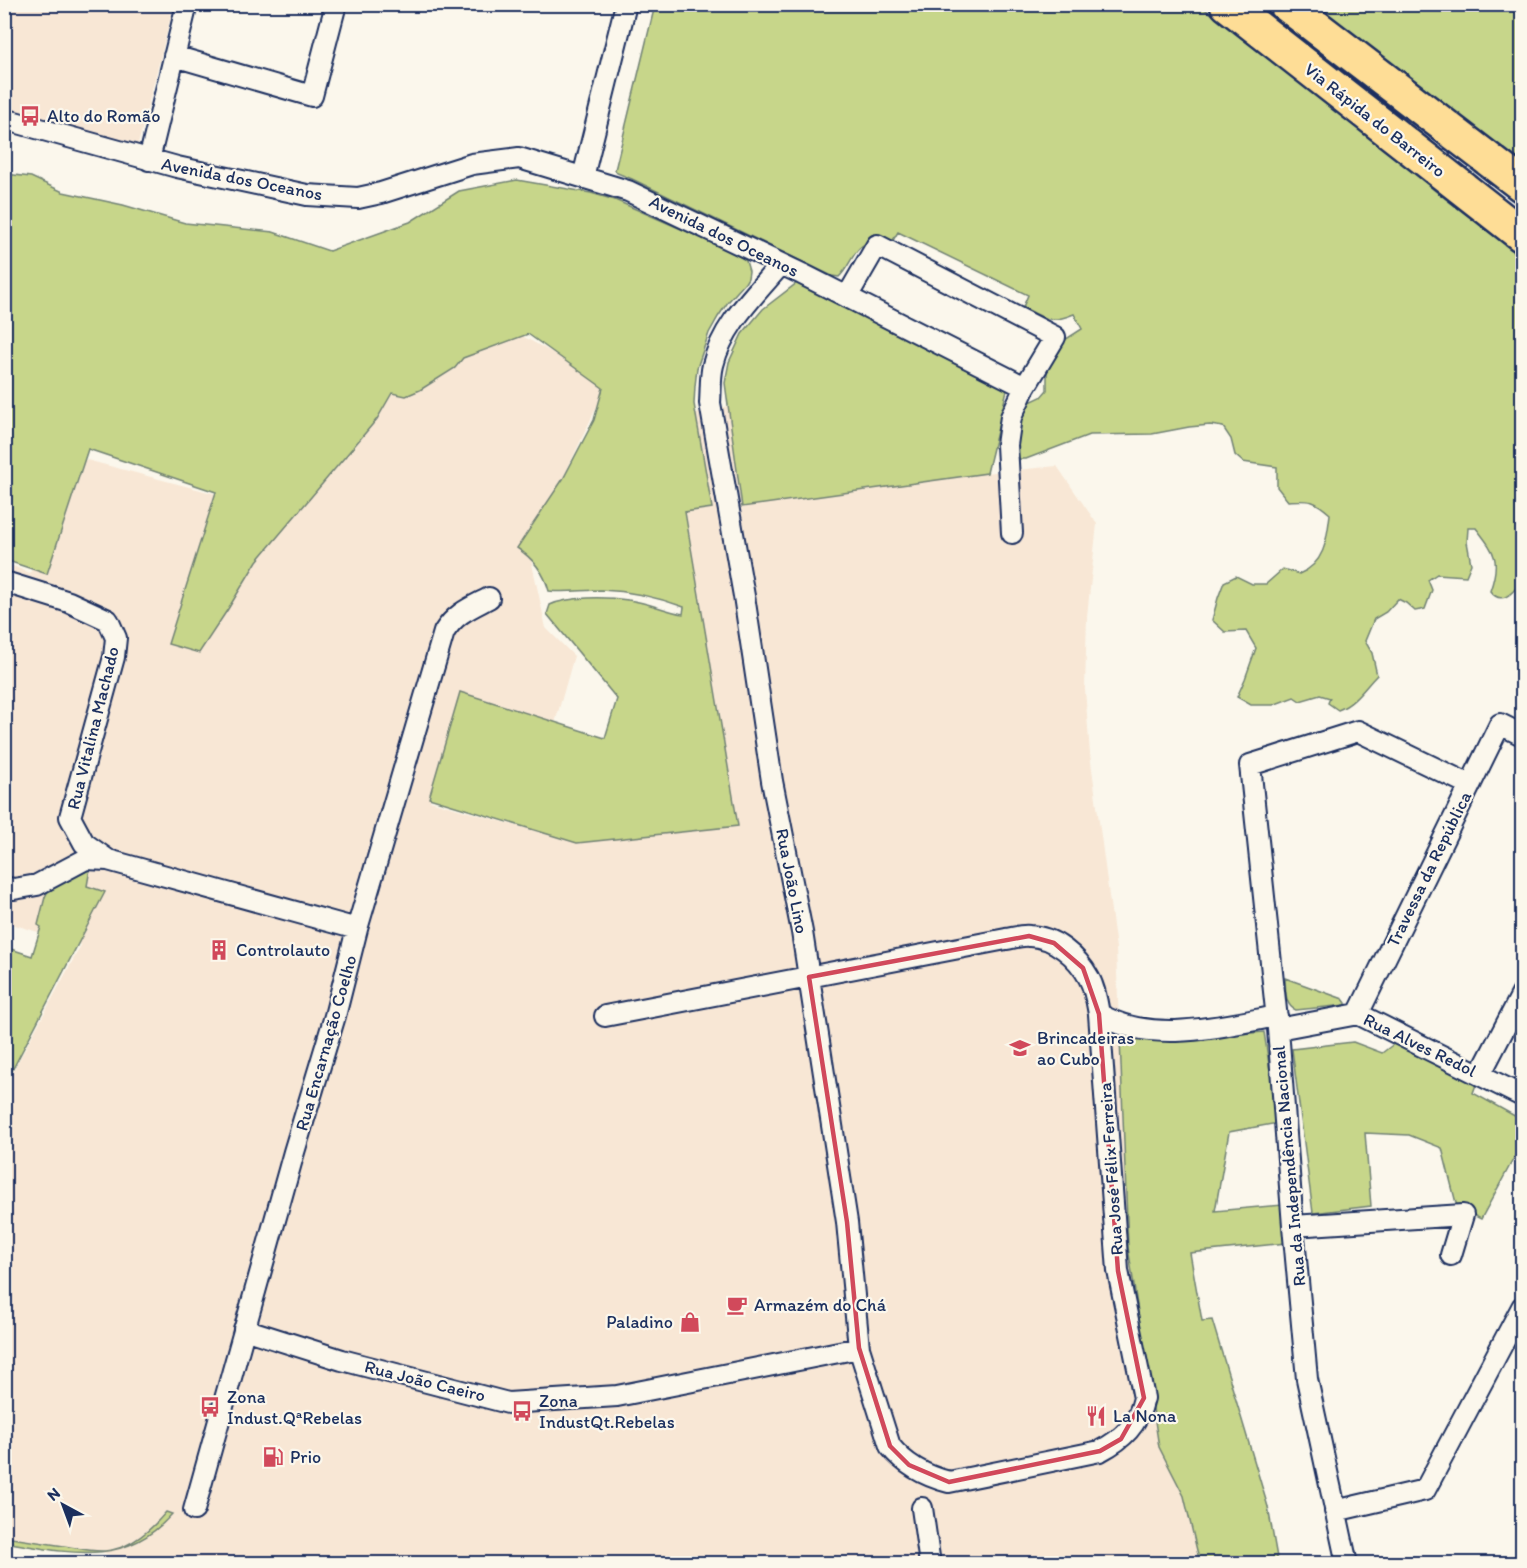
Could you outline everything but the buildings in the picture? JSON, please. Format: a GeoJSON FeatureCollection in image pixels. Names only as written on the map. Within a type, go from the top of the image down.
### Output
{"type":"FeatureCollection","features":[{"type":"Feature","properties":{"kind":"highway","name":"Via Rápida do Barreiro"},"geometry":{"type":"LineString","coordinates":[[1227,4],[1522,235]]}},
{"type":"Feature","properties":{"kind":"highway","name":"Via Rápida do Barreiro"},"geometry":{"type":"LineString","coordinates":[[1287,4],[1522,184]]}},
{"type":"Feature","properties":{"kind":"street"},"geometry":{"type":"LineString","coordinates":[[149,160],[187,4]]}},
{"type":"Feature","properties":{"kind":"street"},"geometry":{"type":"LineString","coordinates":[[174,56],[312,96],[336,4]]}},
{"type":"Feature","properties":{"kind":"street"},"geometry":{"type":"LineString","coordinates":[[583,177],[626,4]]}},
{"type":"Feature","properties":{"kind":"street","name":"Avenida dos Oceanos"},"geometry":{"type":"LineString","coordinates":[[4,119],[149,160],[307,195],[358,198],[472,164],[519,158],[628,191],[782,264],[1025,387]]}},
{"type":"Feature","properties":{"kind":"street"},"geometry":{"type":"LineString","coordinates":[[848,297],[877,246],[1055,338],[1025,387],[1011,417],[1007,446],[1012,533]]}},
{"type":"Feature","properties":{"kind":"street","name":"Rua João Lino"},"geometry":{"type":"LineString","coordinates":[[782,264],[739,314],[720,344],[713,365],[710,403],[744,596],[772,781],[802,932],[847,1222],[859,1348],[890,1446],[909,1465],[923,1473],[949,1482]]}},
{"type":"Feature","properties":{"kind":"street","name":"Rua Vitalina Machado"},"geometry":{"type":"LineString","coordinates":[[4,584],[8,583],[69,602],[108,620],[116,638],[114,657],[70,817],[84,843],[108,860]]}},
{"type":"Feature","properties":{"kind":"street","name":"Rua Encarnação Coelho"},"geometry":{"type":"LineString","coordinates":[[194,1510],[294,1152],[335,1016],[357,929],[444,632],[451,621],[462,612],[489,598]]}},
{"type":"Feature","properties":{"kind":"street","name":"Travessa da República"},"geometry":{"type":"LineString","coordinates":[[1358,1014],[1500,724],[1522,735]]}},
{"type":"Feature","properties":{"kind":"street","name":"Rua da Independência Nacional"},"geometry":{"type":"LineString","coordinates":[[1347,1563],[1308,1379],[1293,1226],[1278,1023],[1250,765],[1358,731],[1470,785]]}},
{"type":"Feature","properties":{"kind":"street","name":"Rua Vitalina Machado"},"geometry":{"type":"LineString","coordinates":[[4,887],[14,889],[36,885],[86,859],[108,860],[357,929]]}},
{"type":"Feature","properties":{"kind":"street","name":"Rua José Félix Ferreira"},"geometry":{"type":"LineString","coordinates":[[605,1016],[1029,936],[1054,943],[1083,968],[1090,980],[1099,1014],[1118,1271],[1143,1390],[1142,1407],[1136,1420],[1121,1439],[1100,1451],[949,1482]]}},
{"type":"Feature","properties":{"kind":"street"},"geometry":{"type":"LineString","coordinates":[[1480,1075],[1522,994]]}},
{"type":"Feature","properties":{"kind":"street","name":"Rua Alves Redol"},"geometry":{"type":"LineString","coordinates":[[1099,1014],[1114,1023],[1152,1030],[1184,1031],[1358,1014],[1522,1096]]}},
{"type":"Feature","properties":{"kind":"street"},"geometry":{"type":"LineString","coordinates":[[1293,1226],[1463,1215],[1451,1255]]}},
{"type":"Feature","properties":{"kind":"street"},"geometry":{"type":"LineString","coordinates":[[1335,1511],[1425,1490],[1522,1307]]}},
{"type":"Feature","properties":{"kind":"street","name":"Rua João Caeiro"},"geometry":{"type":"LineString","coordinates":[[244,1329],[342,1360],[508,1403],[617,1396],[859,1348]]}},
{"type":"Feature","properties":{"kind":"street"},"geometry":{"type":"LineString","coordinates":[[922,1508],[930,1563]]}},
{"type":"Feature","properties":{"kind":"highlighted area"},"geometry":{"type":"Polygon","coordinates":[[[1029,936],[1054,943],[1083,968],[1099,1014],[1118,1271],[1144,1398],[1121,1439],[1100,1451],[949,1482],[909,1465],[890,1446],[859,1348],[847,1222],[809,977],[1029,936]]]}},
{"type":"Feature","properties":{"kind":"shaded area"},"geometry":{"type":"Polygon","coordinates":[[[4,5],[174,5],[135,156],[5,119],[4,5]]]}},
{"type":"Feature","properties":{"kind":"shaded area"},"geometry":{"type":"Polygon","coordinates":[[[513,331],[608,383],[529,550],[546,628],[574,656],[555,723],[461,694],[430,801],[577,843],[738,825],[685,512],[711,507],[696,414],[728,406],[742,506],[954,476],[1057,466],[1097,524],[1087,616],[1085,689],[1090,754],[1116,948],[1128,1247],[1159,1447],[1184,1496],[1200,1563],[135,1564],[101,1552],[5,1537],[4,1088],[81,945],[5,922],[5,563],[30,573],[83,459],[288,513],[394,388],[513,331]]]}},
{"type":"Feature","properties":{"kind":"green space"},"geometry":{"type":"Polygon","coordinates":[[[1514,4],[1522,10],[1522,171],[1310,5],[1514,4]]]}},
{"type":"Feature","properties":{"kind":"green space"},"geometry":{"type":"Polygon","coordinates":[[[655,5],[1199,5],[1522,257],[1522,581],[1507,596],[1499,598],[1494,596],[1490,591],[1495,571],[1492,550],[1476,528],[1468,528],[1467,542],[1471,564],[1466,576],[1437,574],[1428,580],[1432,590],[1425,609],[1415,611],[1398,599],[1386,612],[1374,619],[1365,641],[1372,653],[1377,675],[1350,704],[1338,710],[1328,703],[1330,698],[1320,695],[1300,701],[1294,697],[1273,705],[1251,705],[1237,697],[1256,648],[1246,631],[1225,632],[1212,620],[1224,582],[1236,576],[1252,584],[1266,584],[1283,569],[1299,574],[1308,570],[1323,550],[1330,514],[1311,502],[1288,501],[1277,487],[1277,467],[1243,462],[1235,455],[1231,439],[1223,427],[1210,425],[1152,434],[1089,435],[1026,459],[1019,459],[1014,433],[1025,408],[1047,390],[1047,370],[1060,343],[1082,329],[1074,314],[1059,319],[1042,317],[1023,307],[1028,295],[898,232],[892,242],[873,242],[862,246],[839,277],[832,276],[617,173],[615,170],[655,5]]]}},
{"type":"Feature","properties":{"kind":"green space"},"geometry":{"type":"Polygon","coordinates":[[[5,174],[31,177],[63,192],[123,205],[185,223],[273,232],[329,251],[410,222],[459,191],[517,180],[591,193],[615,200],[729,250],[746,261],[749,271],[748,278],[718,317],[709,333],[697,368],[694,404],[712,508],[685,512],[738,826],[577,843],[429,798],[460,692],[605,738],[617,699],[547,614],[550,605],[577,599],[610,598],[635,601],[683,614],[684,607],[632,593],[601,590],[549,591],[538,566],[517,548],[563,479],[594,420],[603,388],[528,334],[463,358],[455,368],[420,390],[406,396],[392,393],[377,419],[257,561],[199,653],[168,644],[216,492],[88,449],[47,574],[5,560],[5,174]]]}},
{"type":"Feature","properties":{"kind":"green space"},"geometry":{"type":"Polygon","coordinates":[[[797,283],[1000,381],[1007,390],[987,473],[742,507],[725,383],[729,362],[742,334],[763,309],[797,283]]]}},
{"type":"Feature","properties":{"kind":"green space"},"geometry":{"type":"Polygon","coordinates":[[[80,869],[90,869],[87,886],[105,892],[5,1084],[5,947],[32,956],[41,927],[38,925],[45,897],[49,889],[80,869]]]}},
{"type":"Feature","properties":{"kind":"green space"},"geometry":{"type":"Polygon","coordinates":[[[1285,978],[1343,999],[1346,1005],[1296,1010],[1289,1005],[1285,978]]]}},
{"type":"Feature","properties":{"kind":"green space"},"geometry":{"type":"Polygon","coordinates":[[[1264,1032],[1278,1123],[1229,1132],[1215,1211],[1283,1205],[1286,1243],[1190,1253],[1202,1321],[1212,1320],[1268,1507],[1278,1563],[1200,1563],[1184,1496],[1159,1447],[1128,1247],[1120,1038],[1179,1039],[1264,1032]]]}},
{"type":"Feature","properties":{"kind":"green space"},"geometry":{"type":"Polygon","coordinates":[[[1353,1042],[1382,1053],[1395,1043],[1478,1079],[1473,1093],[1522,1120],[1522,1143],[1481,1219],[1457,1207],[1442,1148],[1409,1135],[1365,1133],[1371,1206],[1313,1213],[1292,1049],[1353,1042]]]}},
{"type":"Feature","properties":{"kind":"green space"},"geometry":{"type":"Polygon","coordinates":[[[166,1512],[172,1514],[154,1531],[135,1543],[125,1546],[147,1532],[166,1512]]]}},
{"type":"Feature","properties":{"kind":"green space"},"geometry":{"type":"Polygon","coordinates":[[[5,1537],[90,1550],[105,1551],[51,1550],[5,1542],[5,1537]]]}},
{"type":"Feature","properties":{"kind":"place","name":"Alto do Romão"},"geometry":{"type":"Point","coordinates":[30,116]}},
{"type":"Feature","properties":{"kind":"place","name":"Controlauto"},"geometry":{"type":"Point","coordinates":[219,950]}},
{"type":"Feature","properties":{"kind":"place","name":"Brincadeiras ao Cubo"},"geometry":{"type":"Point","coordinates":[1020,1048]}},
{"type":"Feature","properties":{"kind":"place","name":"Armazém do Chá"},"geometry":{"type":"Point","coordinates":[737,1305]}},
{"type":"Feature","properties":{"kind":"place","name":"Paladino"},"geometry":{"type":"Point","coordinates":[690,1322]}},
{"type":"Feature","properties":{"kind":"place","name":"Zona Indust.QªRebelas"},"geometry":{"type":"Point","coordinates":[210,1407]}},
{"type":"Feature","properties":{"kind":"place","name":"Zona IndustQt.Rebelas"},"geometry":{"type":"Point","coordinates":[522,1411]}},
{"type":"Feature","properties":{"kind":"place","name":"La Nona"},"geometry":{"type":"Point","coordinates":[1096,1416]}},
{"type":"Feature","properties":{"kind":"place","name":"Prio"},"geometry":{"type":"Point","coordinates":[273,1457]}}]}
